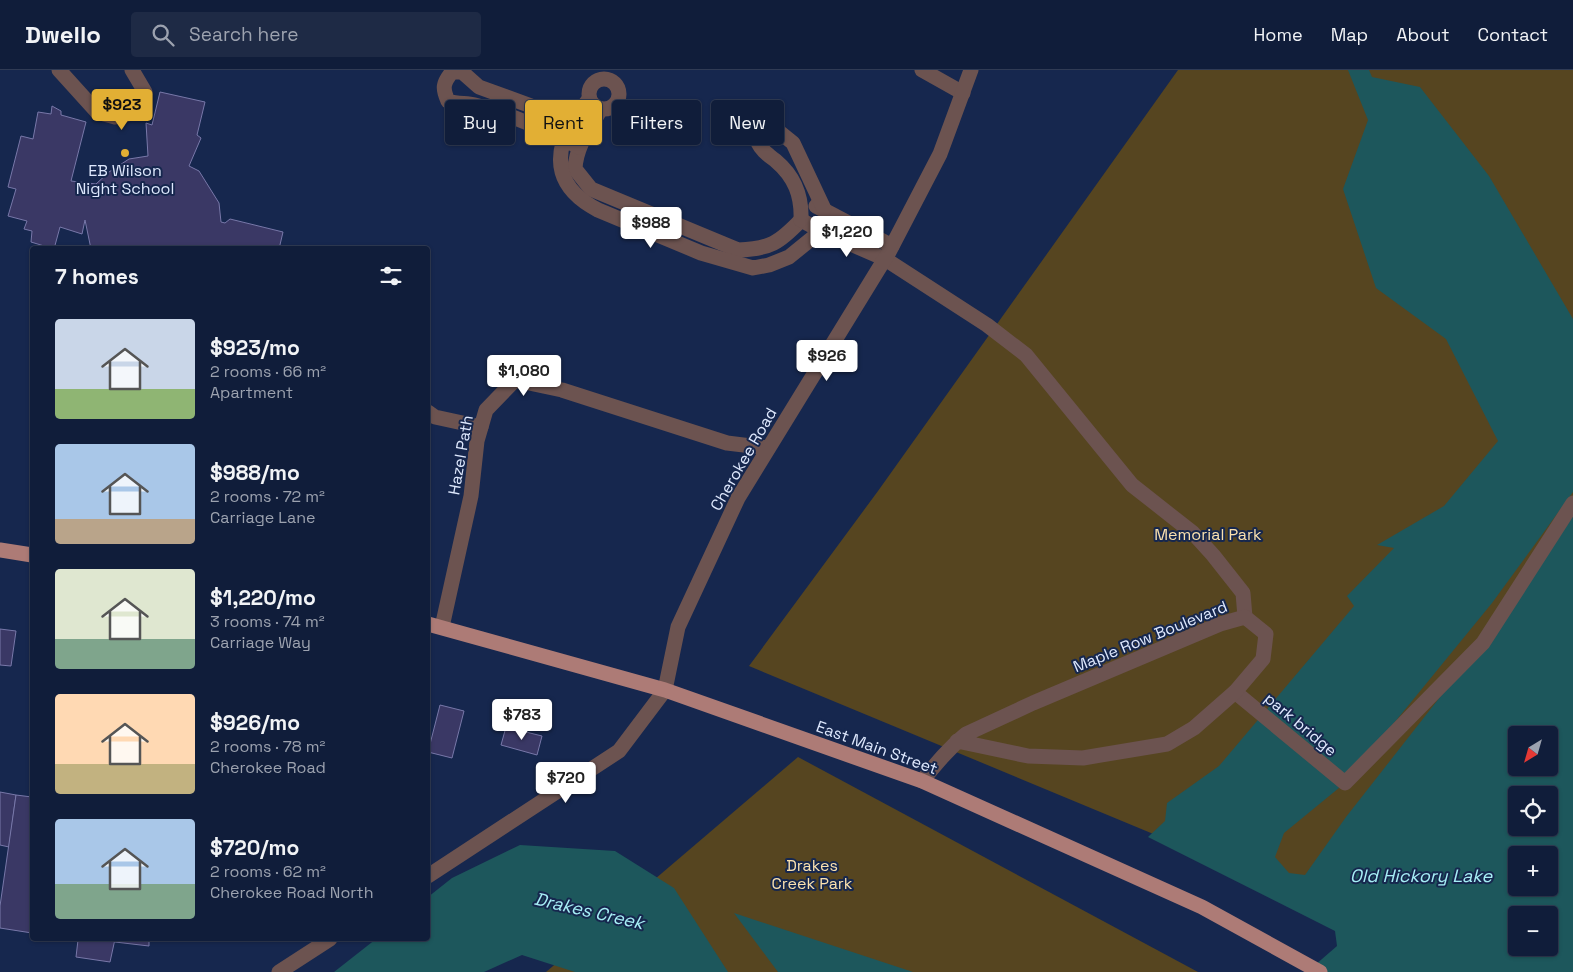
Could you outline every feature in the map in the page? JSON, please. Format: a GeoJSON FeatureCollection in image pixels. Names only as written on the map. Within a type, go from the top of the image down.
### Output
{"type":"FeatureCollection","features":[{"type":"Feature","properties":{"kind":"main road"},"geometry":{"type":"LineString","coordinates":[[0,550],[30,555]]}},
{"type":"Feature","properties":{"kind":"main road","name":"East Main Street"},"geometry":{"type":"LineString","coordinates":[[435,626],[665,690],[922,782],[1202,907],[1320,972]]}},
{"type":"Feature","properties":{"kind":"street"},"geometry":{"type":"LineString","coordinates":[[59,70],[98,112],[114,117],[132,113],[145,92],[132,70]]}},
{"type":"Feature","properties":{"kind":"street"},"geometry":{"type":"LineString","coordinates":[[922,70],[963,93]]}},
{"type":"Feature","properties":{"kind":"street","name":"Cherokee Road"},"geometry":{"type":"LineString","coordinates":[[665,690],[678,627],[738,498],[889,252],[940,154],[971,70]]}},
{"type":"Feature","properties":{"kind":"street"},"geometry":{"type":"LineString","coordinates":[[525,104],[479,87],[462,72],[452,72],[445,81],[443,90],[448,101],[474,105],[525,124]]}},
{"type":"Feature","properties":{"kind":"street"},"geometry":{"type":"LineString","coordinates":[[590,99],[590,89],[596,81],[607,79],[616,84],[620,94],[618,103],[610,108],[602,109]]}},
{"type":"Feature","properties":{"kind":"street"},"geometry":{"type":"LineString","coordinates":[[581,145],[575,169],[591,189],[738,250],[761,250],[785,237],[801,220],[802,202],[789,174],[762,151],[757,141],[764,129],[772,126],[793,143],[824,209]]}},
{"type":"Feature","properties":{"kind":"street"},"geometry":{"type":"LineString","coordinates":[[562,145],[560,160],[565,183],[585,204],[693,250],[747,267],[769,265],[789,257],[820,231]]}},
{"type":"Feature","properties":{"kind":"street"},"geometry":{"type":"LineString","coordinates":[[574,145],[579,148]]}},
{"type":"Feature","properties":{"kind":"street"},"geometry":{"type":"LineString","coordinates":[[802,202],[824,209],[889,252],[1026,355],[1132,485],[1193,533],[1213,555],[1243,593],[1246,618]]}},
{"type":"Feature","properties":{"kind":"street"},"geometry":{"type":"LineString","coordinates":[[624,222],[629,206]]}},
{"type":"Feature","properties":{"kind":"street"},"geometry":{"type":"LineString","coordinates":[[801,220],[820,231],[889,252]]}},
{"type":"Feature","properties":{"kind":"street"},"geometry":{"type":"LineString","coordinates":[[693,250],[698,234]]}},
{"type":"Feature","properties":{"kind":"street"},"geometry":{"type":"LineString","coordinates":[[746,250],[747,267]]}},
{"type":"Feature","properties":{"kind":"street","name":"Hazel Path"},"geometry":{"type":"LineString","coordinates":[[435,626],[471,496],[477,441],[486,410],[515,380],[562,390],[727,443],[768,448]]}},
{"type":"Feature","properties":{"kind":"street"},"geometry":{"type":"LineString","coordinates":[[430,413],[481,427]]}},
{"type":"Feature","properties":{"kind":"street","name":"park bridge"},"geometry":{"type":"LineString","coordinates":[[1235,692],[1345,783],[1483,643],[1573,503]]}},
{"type":"Feature","properties":{"kind":"street","name":"Maple Row Boulevard"},"geometry":{"type":"LineString","coordinates":[[922,782],[947,750],[957,741],[966,734],[1033,702],[1220,624],[1246,618],[1266,634],[1262,659],[1235,692],[1194,728],[1167,744],[1083,758],[1028,756],[957,741]]}},
{"type":"Feature","properties":{"kind":"street"},"geometry":{"type":"LineString","coordinates":[[430,875],[619,751],[665,690]]}},
{"type":"Feature","properties":{"kind":"street"},"geometry":{"type":"LineString","coordinates":[[279,972],[327,941]]}},
{"type":"Feature","properties":{"kind":"green space","name":"Memorial Park"},"geometry":{"type":"Polygon","coordinates":[[[1178,70],[1573,70],[1573,507],[1322,904],[749,666],[878,491],[1178,70]]]}},
{"type":"Feature","properties":{"kind":"green space","name":"Drakes Creek Park"},"geometry":{"type":"Polygon","coordinates":[[[798,757],[1198,972],[546,972],[798,757]]]}},
{"type":"Feature","properties":{"kind":"water","name":"Old Hickory Lake"},"geometry":{"type":"Polygon","coordinates":[[[1348,70],[1369,70],[1372,77],[1420,87],[1489,176],[1573,319],[1573,492],[1492,603],[1345,783],[1284,833],[1275,857],[1289,873],[1305,875],[1346,817],[1509,609],[1573,516],[1573,972],[1307,972],[1337,946],[1335,931],[1148,837],[1165,821],[1167,803],[1219,766],[1354,606],[1347,596],[1394,548],[1377,545],[1444,506],[1498,441],[1446,339],[1376,288],[1343,189],[1368,120],[1348,70]]]}},
{"type":"Feature","properties":{"kind":"water","name":"Drakes Creek"},"geometry":{"type":"Polygon","coordinates":[[[520,845],[615,851],[674,888],[728,972],[575,972],[522,955],[484,972],[334,972],[373,941],[430,941],[430,895],[452,878],[520,845]]]}},
{"type":"Feature","properties":{"kind":"water"},"geometry":{"type":"Polygon","coordinates":[[[734,913],[913,972],[778,972],[734,913]]]}},
{"type":"Feature","properties":{"kind":"building"},"geometry":{"type":"Polygon","coordinates":[[[160,92],[205,102],[197,135],[201,138],[189,166],[199,171],[219,203],[221,222],[225,223],[230,219],[283,232],[280,246],[90,246],[85,220],[82,234],[60,227],[55,246],[44,246],[31,242],[32,231],[24,229],[27,221],[8,216],[16,189],[8,187],[21,136],[33,139],[38,112],[51,114],[52,106],[61,111],[61,115],[86,122],[71,181],[96,184],[109,172],[129,159],[148,156],[146,123],[152,125],[160,92]]]}},
{"type":"Feature","properties":{"kind":"building"},"geometry":{"type":"Polygon","coordinates":[[[0,629],[16,631],[11,666],[0,665],[0,629]]]}},
{"type":"Feature","properties":{"kind":"building"},"geometry":{"type":"Polygon","coordinates":[[[440,705],[464,711],[452,758],[430,752],[430,744],[440,705]]]}},
{"type":"Feature","properties":{"kind":"building"},"geometry":{"type":"Polygon","coordinates":[[[506,727],[542,736],[537,755],[501,745],[506,727]]]}},
{"type":"Feature","properties":{"kind":"building"},"geometry":{"type":"Polygon","coordinates":[[[0,792],[16,795],[9,847],[0,845],[0,792]]]}},
{"type":"Feature","properties":{"kind":"building"},"geometry":{"type":"Polygon","coordinates":[[[16,795],[30,797],[30,933],[0,928],[0,906],[16,795]]]}},
{"type":"Feature","properties":{"kind":"building"},"geometry":{"type":"Polygon","coordinates":[[[78,941],[115,941],[110,962],[76,957],[78,941]]]}},
{"type":"Feature","properties":{"kind":"building"},"geometry":{"type":"Polygon","coordinates":[[[149,941],[149,946],[115,942],[149,941]]]}},
{"type":"Feature","properties":{"kind":"place","name":"EB Wilson Night School"},"geometry":{"type":"Point","coordinates":[125,153]}}]}
